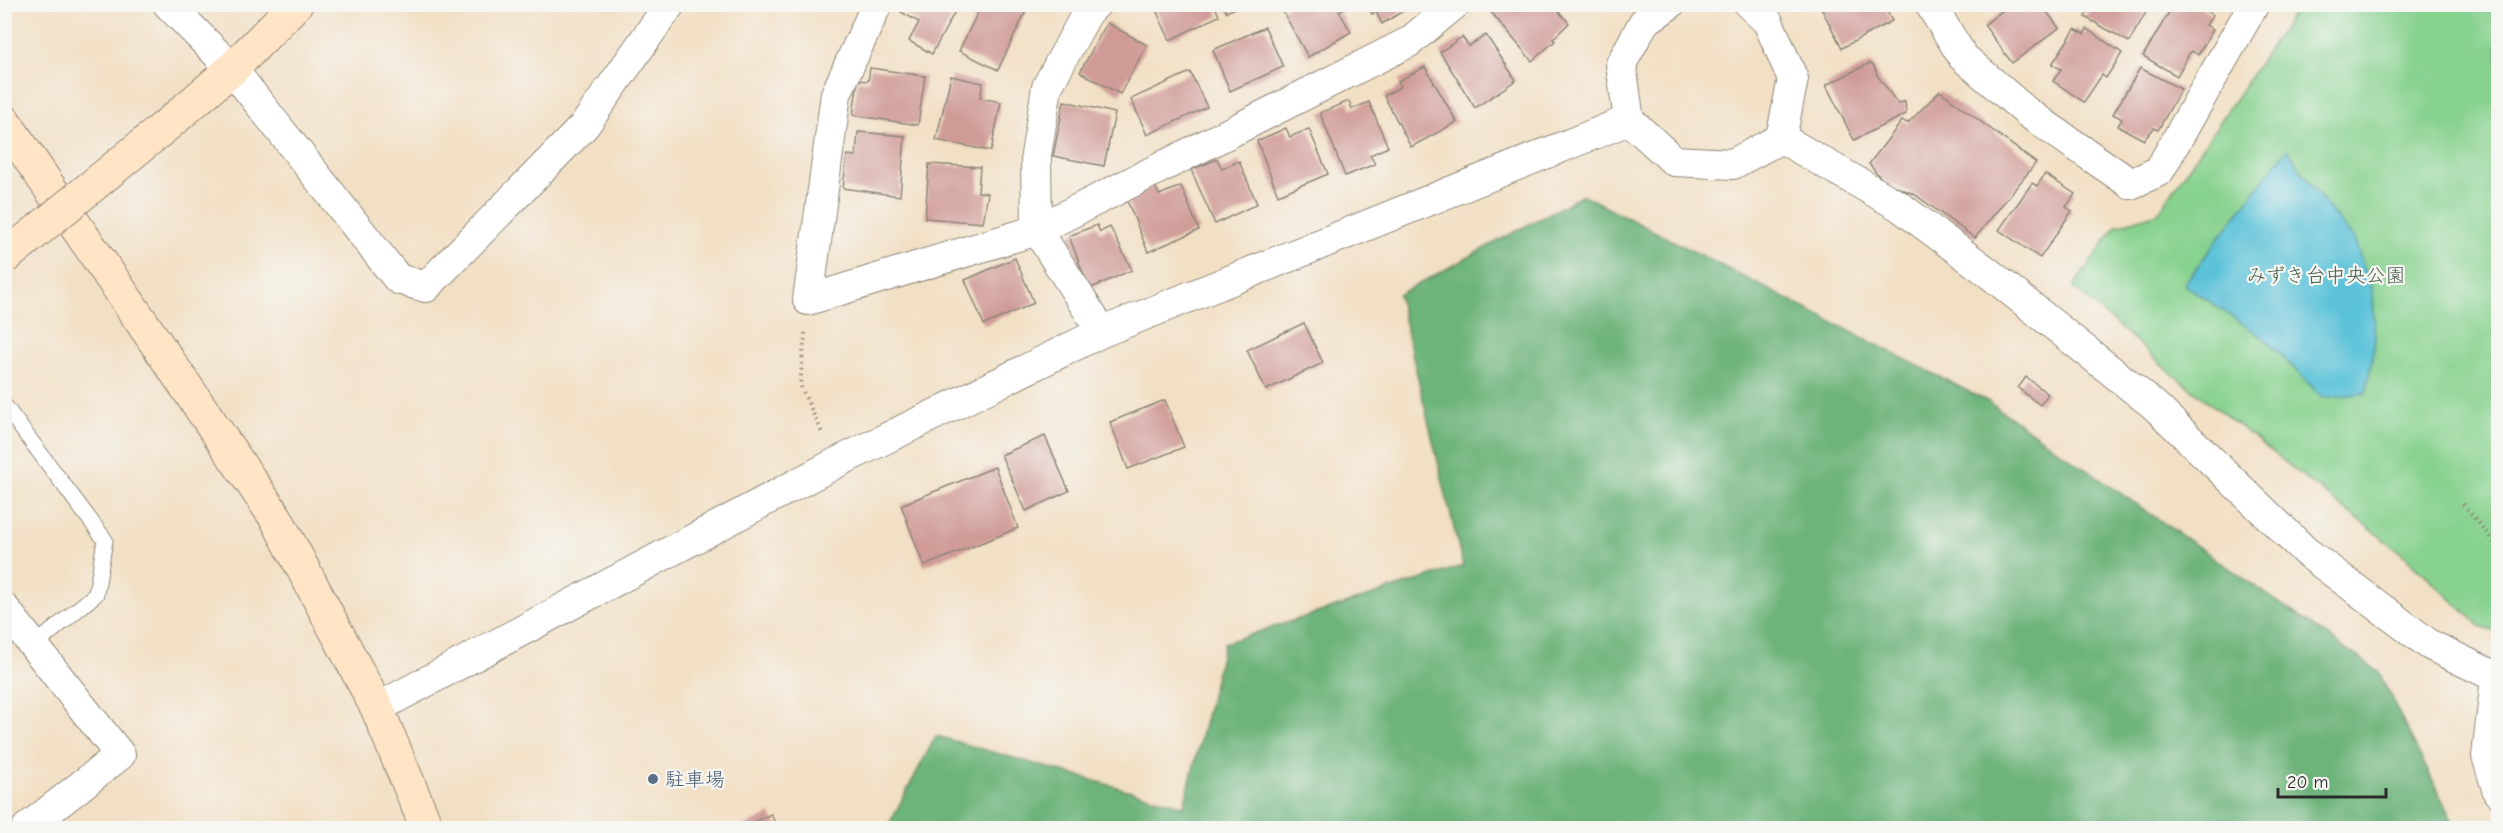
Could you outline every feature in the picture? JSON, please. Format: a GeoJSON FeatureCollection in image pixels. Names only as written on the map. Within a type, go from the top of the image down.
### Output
{"type":"FeatureCollection","features":[{"type":"Feature","properties":{"kind":"street"},"geometry":{"type":"LineString","coordinates":[[168,4],[232,69],[398,279],[426,287],[584,126],[670,4]]}},
{"type":"Feature","properties":{"kind":"street"},"geometry":{"type":"LineString","coordinates":[[4,258],[232,69],[296,4]]}},
{"type":"Feature","properties":{"kind":"street"},"geometry":{"type":"LineString","coordinates":[[877,4],[836,94],[808,300],[1037,230],[1409,42],[1455,4]]}},
{"type":"Feature","properties":{"kind":"street"},"geometry":{"type":"LineString","coordinates":[[1096,4],[1087,13],[1047,87],[1036,155],[1037,230],[1102,332]]}},
{"type":"Feature","properties":{"kind":"street"},"geometry":{"type":"LineString","coordinates":[[1670,4],[1644,22],[1621,64],[1629,120],[1674,161],[1733,164],[1781,138]]}},
{"type":"Feature","properties":{"kind":"street"},"geometry":{"type":"LineString","coordinates":[[1749,4],[1768,22],[1793,79],[1781,138]]}},
{"type":"Feature","properties":{"kind":"street"},"geometry":{"type":"LineString","coordinates":[[1930,4],[1963,57],[2028,113],[2131,184],[2159,171],[2254,4]]}},
{"type":"Feature","properties":{"kind":"street"},"geometry":{"type":"LineString","coordinates":[[377,708],[836,463],[1102,332],[1629,120]]}},
{"type":"Feature","properties":{"kind":"street"},"geometry":{"type":"LineString","coordinates":[[4,121],[276,518],[377,708],[427,828]]}},
{"type":"Feature","properties":{"kind":"street"},"geometry":{"type":"LineString","coordinates":[[1781,138],[1899,206],[1985,270],[2155,406],[2305,551],[2430,645],[2497,678],[2487,756],[2499,792]]}},
{"type":"Feature","properties":{"kind":"street"},"geometry":{"type":"LineString","coordinates":[[4,608],[120,755],[27,828]]}},
{"type":"Feature","properties":{"kind":"lane"},"geometry":{"type":"LineString","coordinates":[[4,405],[105,540],[96,594],[34,646]]}},
{"type":"Feature","properties":{"kind":"path"},"geometry":{"type":"LineString","coordinates":[[808,300],[800,384],[836,463]]}},
{"type":"Feature","properties":{"kind":"path"},"geometry":{"type":"LineString","coordinates":[[2463,504],[2499,547]]}},
{"type":"Feature","properties":{"kind":"green space","name":"みずき台中央公園"},"geometry":{"type":"Polygon","coordinates":[[[2299,5],[2498,5],[2498,632],[2480,626],[2406,557],[2174,375],[2073,287],[2116,226],[2158,213],[2299,5]]]}},
{"type":"Feature","properties":{"kind":"green space"},"geometry":{"type":"Polygon","coordinates":[[[1583,195],[1987,401],[2378,671],[2456,828],[887,828],[936,736],[1184,806],[1224,643],[1463,566],[1398,295],[1583,195]]]}},
{"type":"Feature","properties":{"kind":"water"},"geometry":{"type":"Polygon","coordinates":[[[2287,149],[2319,196],[2354,239],[2373,292],[2375,341],[2366,393],[2323,398],[2265,339],[2184,284],[2287,149]]]}},
{"type":"Feature","properties":{"kind":"building"},"geometry":{"type":"Polygon","coordinates":[[[905,4],[959,4],[932,54],[909,41],[919,22],[901,12],[905,4]]]}},
{"type":"Feature","properties":{"kind":"building"},"geometry":{"type":"Polygon","coordinates":[[[982,4],[1012,4],[1026,11],[998,70],[959,51],[982,4]]]}},
{"type":"Feature","properties":{"kind":"building"},"geometry":{"type":"Polygon","coordinates":[[[1153,4],[1214,4],[1219,16],[1170,40],[1153,4]]]}},
{"type":"Feature","properties":{"kind":"building"},"geometry":{"type":"Polygon","coordinates":[[[1223,4],[1245,4],[1226,12],[1223,4]]]}},
{"type":"Feature","properties":{"kind":"building"},"geometry":{"type":"Polygon","coordinates":[[[1291,4],[1351,4],[1339,11],[1351,32],[1308,57],[1282,10],[1291,4]]]}},
{"type":"Feature","properties":{"kind":"building"},"geometry":{"type":"Polygon","coordinates":[[[1366,4],[1415,4],[1382,24],[1376,12],[1372,14],[1366,4]]]}},
{"type":"Feature","properties":{"kind":"building"},"geometry":{"type":"Polygon","coordinates":[[[1498,4],[1552,4],[1569,23],[1553,39],[1555,41],[1532,61],[1490,11],[1498,4]]]}},
{"type":"Feature","properties":{"kind":"building"},"geometry":{"type":"Polygon","coordinates":[[[1819,4],[1883,4],[1892,21],[1842,48],[1819,4]]]}},
{"type":"Feature","properties":{"kind":"building"},"geometry":{"type":"Polygon","coordinates":[[[2011,4],[2041,4],[2059,28],[2012,63],[1984,25],[2011,4]]]}},
{"type":"Feature","properties":{"kind":"building"},"geometry":{"type":"Polygon","coordinates":[[[2092,4],[2149,4],[2149,7],[2129,42],[2085,17],[2092,4]]]}},
{"type":"Feature","properties":{"kind":"building"},"geometry":{"type":"Polygon","coordinates":[[[2180,4],[2195,4],[2213,15],[2206,25],[2213,30],[2198,55],[2192,51],[2189,54],[2177,76],[2143,56],[2172,7],[2177,10],[2180,4]]]}},
{"type":"Feature","properties":{"kind":"building"},"geometry":{"type":"Polygon","coordinates":[[[1107,23],[1147,45],[1120,94],[1080,72],[1107,23]]]}},
{"type":"Feature","properties":{"kind":"building"},"geometry":{"type":"Polygon","coordinates":[[[1265,27],[1283,67],[1230,91],[1213,50],[1265,27]]]}},
{"type":"Feature","properties":{"kind":"building"},"geometry":{"type":"Polygon","coordinates":[[[2075,29],[2084,34],[2087,29],[2122,53],[2106,78],[2102,75],[2084,102],[2053,81],[2061,69],[2052,64],[2075,29]]]}},
{"type":"Feature","properties":{"kind":"building"},"geometry":{"type":"Polygon","coordinates":[[[1486,35],[1516,80],[1475,108],[1440,52],[1462,37],[1469,46],[1486,35]]]}},
{"type":"Feature","properties":{"kind":"building"},"geometry":{"type":"Polygon","coordinates":[[[1870,63],[1898,104],[1905,101],[1906,114],[1854,140],[1826,85],[1870,63]]]}},
{"type":"Feature","properties":{"kind":"building"},"geometry":{"type":"Polygon","coordinates":[[[1425,67],[1457,122],[1411,147],[1384,96],[1401,86],[1398,81],[1425,67]]]}},
{"type":"Feature","properties":{"kind":"building"},"geometry":{"type":"Polygon","coordinates":[[[870,68],[925,76],[918,125],[853,115],[858,80],[868,81],[870,68]]]}},
{"type":"Feature","properties":{"kind":"building"},"geometry":{"type":"Polygon","coordinates":[[[2140,68],[2181,89],[2158,130],[2154,128],[2144,140],[2118,126],[2122,119],[2113,114],[2140,68]]]}},
{"type":"Feature","properties":{"kind":"building"},"geometry":{"type":"Polygon","coordinates":[[[1190,72],[1207,107],[1147,135],[1131,99],[1190,72]]]}},
{"type":"Feature","properties":{"kind":"building"},"geometry":{"type":"Polygon","coordinates":[[[951,76],[983,83],[980,98],[1001,102],[991,151],[936,140],[951,76]]]}},
{"type":"Feature","properties":{"kind":"building"},"geometry":{"type":"Polygon","coordinates":[[[1940,91],[2036,163],[1975,238],[1914,194],[1884,182],[1869,164],[1902,121],[1908,123],[1940,91]]]}},
{"type":"Feature","properties":{"kind":"building"},"geometry":{"type":"Polygon","coordinates":[[[1064,101],[1115,113],[1104,166],[1053,156],[1064,101]]]}},
{"type":"Feature","properties":{"kind":"building"},"geometry":{"type":"Polygon","coordinates":[[[1349,101],[1352,109],[1369,102],[1388,147],[1370,155],[1375,164],[1345,176],[1320,113],[1349,101]]]}},
{"type":"Feature","properties":{"kind":"building"},"geometry":{"type":"Polygon","coordinates":[[[1286,128],[1290,137],[1309,129],[1328,174],[1278,195],[1257,141],[1286,128]]]}},
{"type":"Feature","properties":{"kind":"building"},"geometry":{"type":"Polygon","coordinates":[[[858,132],[905,136],[900,196],[843,188],[847,155],[856,156],[858,132]]]}},
{"type":"Feature","properties":{"kind":"building"},"geometry":{"type":"Polygon","coordinates":[[[1217,159],[1222,169],[1239,161],[1257,204],[1215,224],[1191,170],[1217,159]]]}},
{"type":"Feature","properties":{"kind":"building"},"geometry":{"type":"Polygon","coordinates":[[[929,164],[980,167],[978,192],[988,193],[983,223],[925,218],[929,164]]]}},
{"type":"Feature","properties":{"kind":"building"},"geometry":{"type":"Polygon","coordinates":[[[2045,174],[2075,194],[2066,207],[2072,211],[2040,258],[1999,230],[2032,183],[2037,186],[2045,174]]]}},
{"type":"Feature","properties":{"kind":"building"},"geometry":{"type":"Polygon","coordinates":[[[1155,186],[1159,195],[1181,186],[1199,230],[1148,252],[1126,198],[1155,186]]]}},
{"type":"Feature","properties":{"kind":"building"},"geometry":{"type":"Polygon","coordinates":[[[1097,225],[1100,232],[1110,227],[1132,270],[1089,289],[1069,236],[1097,225]]]}},
{"type":"Feature","properties":{"kind":"building"},"geometry":{"type":"Polygon","coordinates":[[[1015,258],[1034,303],[984,325],[965,280],[1015,258]]]}},
{"type":"Feature","properties":{"kind":"building"},"geometry":{"type":"Polygon","coordinates":[[[1304,323],[1323,363],[1266,390],[1247,350],[1304,323]]]}},
{"type":"Feature","properties":{"kind":"building"},"geometry":{"type":"Polygon","coordinates":[[[2026,377],[2048,394],[2040,405],[2018,388],[2026,377]]]}},
{"type":"Feature","properties":{"kind":"building"},"geometry":{"type":"Polygon","coordinates":[[[1165,400],[1184,447],[1128,469],[1110,422],[1165,400]]]}},
{"type":"Feature","properties":{"kind":"building"},"geometry":{"type":"Polygon","coordinates":[[[1045,436],[1069,491],[1026,511],[1001,455],[1045,436]]]}},
{"type":"Feature","properties":{"kind":"building"},"geometry":{"type":"Polygon","coordinates":[[[995,467],[1018,528],[924,566],[901,505],[995,467]]]}},
{"type":"Feature","properties":{"kind":"building"},"geometry":{"type":"Polygon","coordinates":[[[771,814],[777,828],[740,828],[771,814]]]}},
{"type":"Feature","properties":{"kind":"place","name":"駐車場"},"geometry":{"type":"Point","coordinates":[653,779]}}]}
